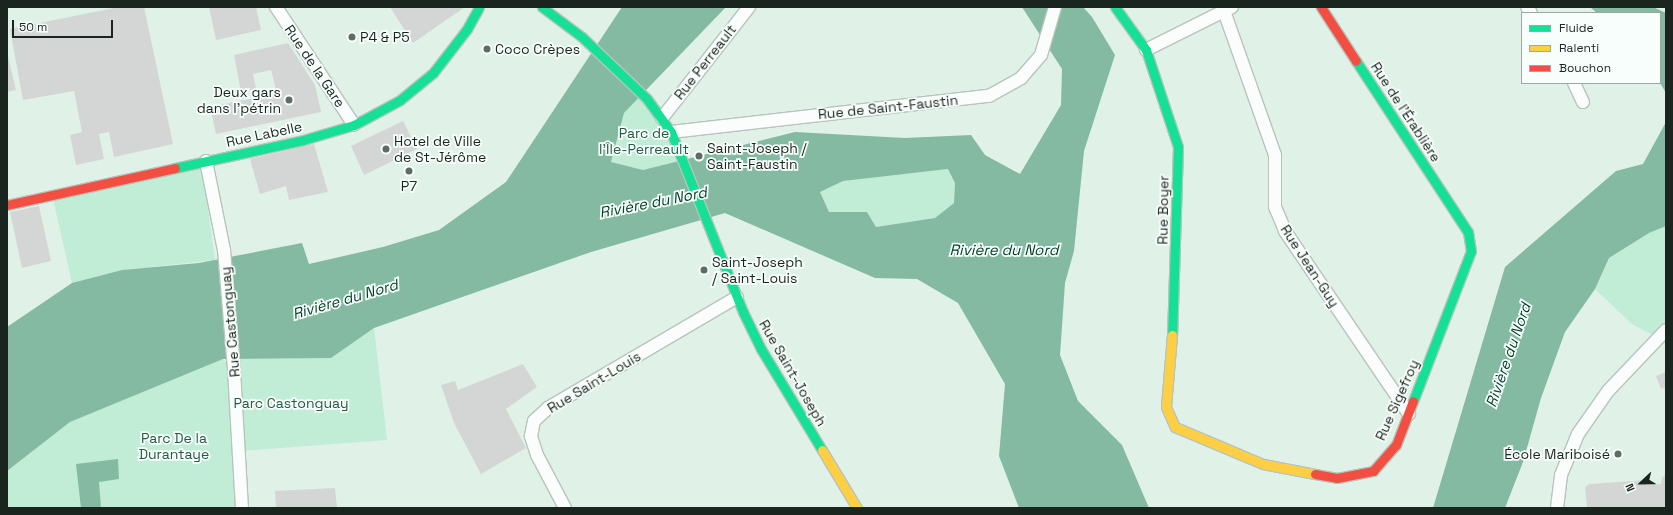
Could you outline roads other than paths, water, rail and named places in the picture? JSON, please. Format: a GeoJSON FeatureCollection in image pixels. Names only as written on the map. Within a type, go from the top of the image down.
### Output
{"type":"FeatureCollection","features":[{"type":"Feature","properties":{"kind":"street","name":"Rue de la Gare"},"geometry":{"type":"LineString","coordinates":[[276,7],[354,125]]}},
{"type":"Feature","properties":{"kind":"street","name":"Rue Labelle"},"geometry":{"type":"LineString","coordinates":[[7,205],[303,140],[354,125],[400,100],[433,73],[467,28],[479,7]]}},
{"type":"Feature","properties":{"kind":"street"},"geometry":{"type":"LineString","coordinates":[[542,7],[582,37],[648,99],[671,132]]}},
{"type":"Feature","properties":{"kind":"street","name":"Rue Perreault"},"geometry":{"type":"LineString","coordinates":[[662,118],[749,7]]}},
{"type":"Feature","properties":{"kind":"street","name":"Rue de Saint-Faustin"},"geometry":{"type":"LineString","coordinates":[[671,132],[989,96],[1021,78],[1041,55],[1055,7]]}},
{"type":"Feature","properties":{"kind":"street","name":"Rue Boyer"},"geometry":{"type":"LineString","coordinates":[[1115,7],[1146,50],[1178,147],[1174,318],[1166,407],[1175,427]]}},
{"type":"Feature","properties":{"kind":"street","name":"Rue de l'Érablière"},"geometry":{"type":"LineString","coordinates":[[1321,7],[1468,232]]}},
{"type":"Feature","properties":{"kind":"street"},"geometry":{"type":"LineString","coordinates":[[1146,50],[1228,9]]}},
{"type":"Feature","properties":{"kind":"street","name":"Rue Jean-Guy"},"geometry":{"type":"LineString","coordinates":[[1228,9],[1275,155],[1275,207],[1285,231],[1408,414]]}},
{"type":"Feature","properties":{"kind":"street"},"geometry":{"type":"LineString","coordinates":[[1574,84],[1583,102]]}},
{"type":"Feature","properties":{"kind":"street","name":"Rue Saint-Joseph"},"geometry":{"type":"LineString","coordinates":[[671,132],[737,297],[761,349],[856,508]]}},
{"type":"Feature","properties":{"kind":"street","name":"Rue Castonguay"},"geometry":{"type":"LineString","coordinates":[[206,161],[224,250],[234,370],[242,508]]}},
{"type":"Feature","properties":{"kind":"street","name":"Rue Sigefroy"},"geometry":{"type":"LineString","coordinates":[[1175,427],[1263,464],[1337,478],[1373,471],[1396,445],[1471,251],[1468,232]]}},
{"type":"Feature","properties":{"kind":"street","name":"Rue Saint-Louis"},"geometry":{"type":"LineString","coordinates":[[565,508],[537,454],[531,436],[534,421],[548,408],[737,297]]}},
{"type":"Feature","properties":{"kind":"street"},"geometry":{"type":"LineString","coordinates":[[1557,508],[1561,475],[1578,434],[1608,391],[1666,330]]}},
{"type":"Feature","properties":{"kind":"water","name":"Rivière du Nord"},"geometry":{"type":"Polygon","coordinates":[[[622,7],[726,7],[624,113],[611,162],[643,170],[795,132],[905,138],[971,135],[985,155],[1020,174],[1061,105],[1062,69],[1022,7],[1083,7],[1092,17],[1115,55],[1084,151],[1074,251],[1065,283],[1060,355],[1078,401],[1122,445],[1149,508],[1019,508],[999,456],[1005,384],[958,303],[917,279],[875,278],[725,213],[591,252],[374,328],[331,358],[223,359],[70,422],[7,471],[7,327],[72,283],[122,270],[199,263],[302,243],[309,264],[383,247],[439,230],[506,182],[622,7]],[[948,169],[843,181],[820,192],[829,212],[867,212],[876,227],[935,218],[954,203],[955,183],[948,169]]]}},
{"type":"Feature","properties":{"kind":"water"},"geometry":{"type":"Polygon","coordinates":[[[1590,7],[1653,7],[1666,13],[1666,93],[1661,84],[1661,12],[1596,12],[1590,7]]]}},
{"type":"Feature","properties":{"kind":"water","name":"Rivière du Nord"},"geometry":{"type":"Polygon","coordinates":[[[1666,122],[1666,226],[1649,233],[1609,258],[1595,289],[1565,332],[1541,398],[1523,462],[1505,508],[1433,508],[1505,267],[1616,171],[1643,164],[1666,122]]]}},
{"type":"Feature","properties":{"kind":"water"},"geometry":{"type":"Polygon","coordinates":[[[118,459],[119,479],[99,482],[101,508],[81,508],[76,464],[118,459]]]}},
{"type":"Feature","properties":{"kind":"place","name":"P4 & P5"},"geometry":{"type":"Point","coordinates":[352,37]}},
{"type":"Feature","properties":{"kind":"place","name":"Coco Crèpes"},"geometry":{"type":"Point","coordinates":[487,49]}},
{"type":"Feature","properties":{"kind":"place","name":"Deux gars dans l'pétrin"},"geometry":{"type":"Point","coordinates":[289,100]}},
{"type":"Feature","properties":{"kind":"place","name":"Hotel de Ville de St-Jérôme"},"geometry":{"type":"Point","coordinates":[386,149]}},
{"type":"Feature","properties":{"kind":"place","name":"Saint-Joseph / Saint-Faustin"},"geometry":{"type":"Point","coordinates":[699,156]}},
{"type":"Feature","properties":{"kind":"place","name":"P7"},"geometry":{"type":"Point","coordinates":[409,171]}},
{"type":"Feature","properties":{"kind":"place","name":"Saint-Joseph / Saint-Louis"},"geometry":{"type":"Point","coordinates":[704,270]}},
{"type":"Feature","properties":{"kind":"place","name":"École Mariboisé"},"geometry":{"type":"Point","coordinates":[1618,454]}},
{"type":"Feature","properties":{"kind":"park label","name":"Parc de l'Île-Perreault"},"geometry":{"type":"Point","coordinates":[644,142]}},
{"type":"Feature","properties":{"kind":"park label","name":"Parc Castonguay"},"geometry":{"type":"Point","coordinates":[291,403]}},
{"type":"Feature","properties":{"kind":"park label","name":"Parc De la Durantaye"},"geometry":{"type":"Point","coordinates":[174,446]}}]}
